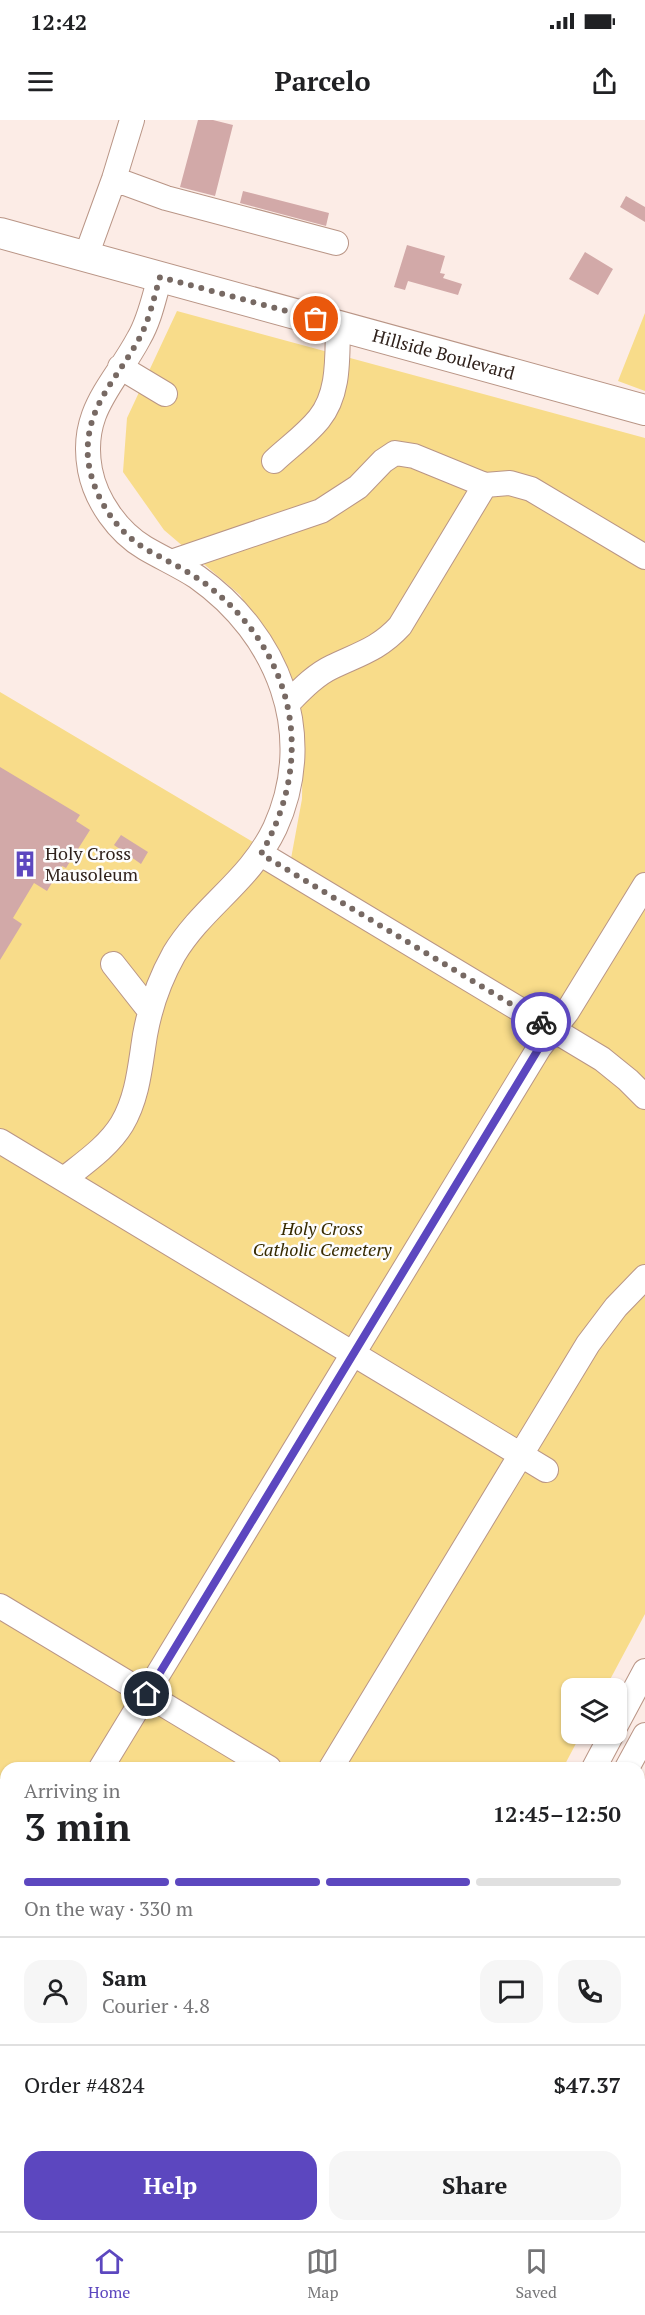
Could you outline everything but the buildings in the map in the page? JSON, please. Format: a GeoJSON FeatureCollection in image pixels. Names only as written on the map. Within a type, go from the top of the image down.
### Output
{"type":"FeatureCollection","features":[{"type":"Feature","properties":{"kind":"main road","name":"Hillside Boulevard"},"geometry":{"type":"LineString","coordinates":[[0,233],[645,410]]}},
{"type":"Feature","properties":{"kind":"street"},"geometry":{"type":"LineString","coordinates":[[86,256],[114,179],[132,120]]}},
{"type":"Feature","properties":{"kind":"street"},"geometry":{"type":"LineString","coordinates":[[114,179],[166,198],[336,243]]}},
{"type":"Feature","properties":{"kind":"street"},"geometry":{"type":"LineString","coordinates":[[64,1179],[105,1145],[122,1124],[138,1084],[150,1011],[165,972],[187,935],[243,878],[261,854],[279,818],[289,785],[292,745],[288,703],[280,678],[268,654],[242,616],[207,585],[143,547],[121,529],[104,506],[93,483],[88,447],[92,420],[104,392],[145,327],[160,277]]}},
{"type":"Feature","properties":{"kind":"street"},"geometry":{"type":"LineString","coordinates":[[274,460],[319,419],[330,400],[336,377],[338,325]]}},
{"type":"Feature","properties":{"kind":"street"},"geometry":{"type":"LineString","coordinates":[[120,367],[165,394]]}},
{"type":"Feature","properties":{"kind":"street"},"geometry":{"type":"LineString","coordinates":[[171,562],[321,511],[352,492],[374,473],[383,461],[395,453],[414,456],[485,486],[500,482],[531,489],[645,557]]}},
{"type":"Feature","properties":{"kind":"street"},"geometry":{"type":"LineString","coordinates":[[288,703],[322,673],[368,652],[400,626],[485,486]]}},
{"type":"Feature","properties":{"kind":"street"},"geometry":{"type":"LineString","coordinates":[[261,854],[615,1068],[645,1097]]}},
{"type":"Feature","properties":{"kind":"street"},"geometry":{"type":"LineString","coordinates":[[105,1762],[539,1048],[567,1012],[645,885]]}},
{"type":"Feature","properties":{"kind":"street"},"geometry":{"type":"LineString","coordinates":[[113,964],[150,1011]]}},
{"type":"Feature","properties":{"kind":"street"},"geometry":{"type":"LineString","coordinates":[[0,1142],[546,1470]]}},
{"type":"Feature","properties":{"kind":"street"},"geometry":{"type":"LineString","coordinates":[[335,1762],[588,1344],[616,1307],[645,1277]]}},
{"type":"Feature","properties":{"kind":"street"},"geometry":{"type":"LineString","coordinates":[[0,1606],[259,1762]]}},
{"type":"Feature","properties":{"kind":"street"},"geometry":{"type":"LineString","coordinates":[[627,1705],[645,1671]]}},
{"type":"Feature","properties":{"kind":"street"},"geometry":{"type":"LineString","coordinates":[[630,1762],[645,1735]]}},
{"type":"Feature","properties":{"kind":"street"},"geometry":{"type":"LineString","coordinates":[[597,1762],[607,1744]]}},
{"type":"Feature","properties":{"kind":"green space","name":"Holy Cross Catholic Cemetery"},"geometry":{"type":"Polygon","coordinates":[[[177,311],[645,438],[645,1614],[611,1678],[561,1678],[561,1744],[576,1744],[566,1762],[0,1762],[0,692],[290,864],[302,799],[303,733],[290,674],[240,595],[164,530],[123,472],[127,418],[177,311]]]}},
{"type":"Feature","properties":{"kind":"green space"},"geometry":{"type":"Polygon","coordinates":[[[645,313],[645,391],[618,381],[645,313]]]}},
{"type":"Feature","properties":{"kind":"way so far"},"geometry":{"type":"LineString","coordinates":[[316,319],[160,277],[140,337],[97,404],[88,447],[93,483],[112,518],[131,538],[196,577],[242,616],[260,641],[276,670],[283,686],[291,720],[291,769],[282,812],[261,854],[541,1022]]}},
{"type":"Feature","properties":{"kind":"place","name":"Holy Cross Mausoleum"},"geometry":{"type":"Point","coordinates":[25,864]}},
{"type":"Feature","properties":{"kind":"route"},"geometry":{"type":"LineString","coordinates":[[147,1694],[539,1048],[554,1030],[541,1022]]}}]}
